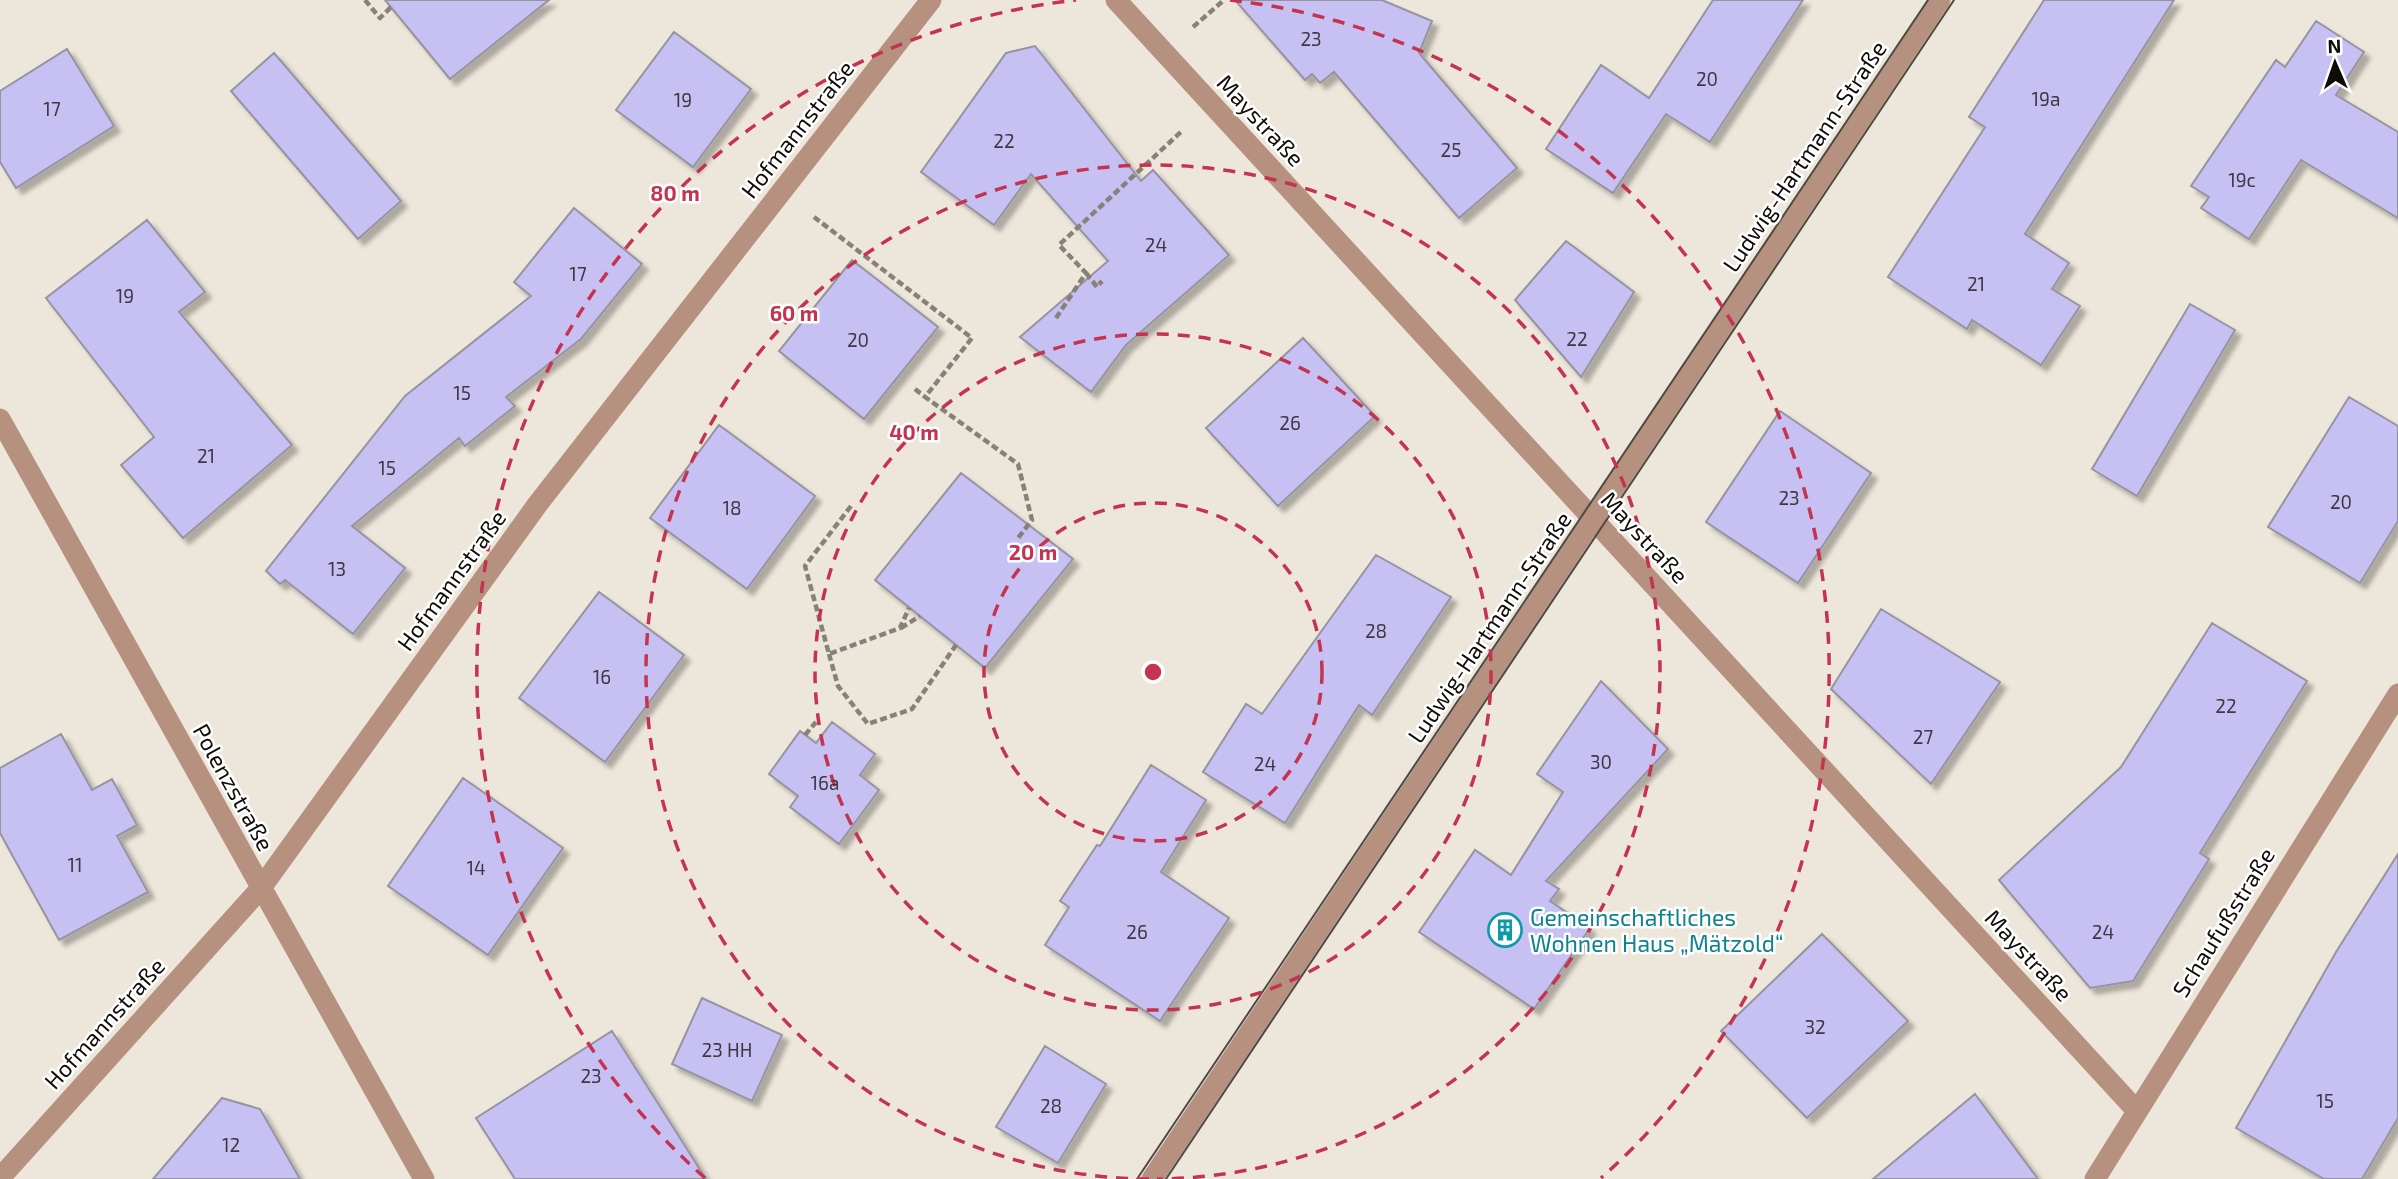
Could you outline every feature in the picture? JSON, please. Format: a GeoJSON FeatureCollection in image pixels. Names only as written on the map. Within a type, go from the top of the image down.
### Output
{"type":"FeatureCollection","features":[{"type":"Feature","properties":{"kind":"street","name":"Hofmannstraße"},"geometry":{"type":"LineString","coordinates":[[0,1178],[261,888],[537,505],[931,0]]}},
{"type":"Feature","properties":{"kind":"street","name":"Maystraße"},"geometry":{"type":"LineString","coordinates":[[1116,0],[2136,1110]]}},
{"type":"Feature","properties":{"kind":"street","name":"Ludwig-Hartmann-Straße"},"geometry":{"type":"LineString","coordinates":[[1152,1179],[1940,0]]}},
{"type":"Feature","properties":{"kind":"street","name":"Polenzstraße"},"geometry":{"type":"LineString","coordinates":[[0,419],[424,1179]]}},
{"type":"Feature","properties":{"kind":"street","name":"Schaufußstraße"},"geometry":{"type":"LineString","coordinates":[[2095,1179],[2398,694]]}},
{"type":"Feature","properties":{"kind":"path"},"geometry":{"type":"LineString","coordinates":[[365,0],[380,18],[391,7]]}},
{"type":"Feature","properties":{"kind":"path"},"geometry":{"type":"LineString","coordinates":[[1195,25],[1224,0]]}},
{"type":"Feature","properties":{"kind":"path"},"geometry":{"type":"LineString","coordinates":[[1102,281],[1097,287],[1059,245],[1172,140]]}},
{"type":"Feature","properties":{"kind":"path"},"geometry":{"type":"LineString","coordinates":[[825,226],[972,338],[925,397]]}},
{"type":"Feature","properties":{"kind":"path"},"geometry":{"type":"LineString","coordinates":[[1056,318],[1086,273]]}},
{"type":"Feature","properties":{"kind":"path"},"geometry":{"type":"LineString","coordinates":[[915,389],[1018,464],[1032,520],[1018,538]]}},
{"type":"Feature","properties":{"kind":"path"},"geometry":{"type":"LineString","coordinates":[[851,506],[805,566],[838,686],[868,724],[912,709],[956,645]]}},
{"type":"Feature","properties":{"kind":"path"},"geometry":{"type":"LineString","coordinates":[[900,628],[909,608]]}},
{"type":"Feature","properties":{"kind":"path"},"geometry":{"type":"LineString","coordinates":[[829,654],[900,628],[920,616]]}},
{"type":"Feature","properties":{"kind":"path"},"geometry":{"type":"LineString","coordinates":[[805,735],[816,722]]}},
{"type":"Feature","properties":{"kind":"building"},"geometry":{"type":"Polygon","coordinates":[[[385,0],[549,0],[450,79],[385,0]]]}},
{"type":"Feature","properties":{"kind":"building"},"geometry":{"type":"Polygon","coordinates":[[[1235,0],[1382,0],[1432,21],[1419,53],[1517,168],[1459,218],[1334,72],[1320,83],[1312,74],[1305,80],[1235,0]]]}},
{"type":"Feature","properties":{"kind":"building"},"geometry":{"type":"Polygon","coordinates":[[[1713,0],[1803,0],[1710,142],[1666,114],[1613,193],[1546,149],[1601,65],[1649,98],[1713,0]]]}},
{"type":"Feature","properties":{"kind":"building"},"geometry":{"type":"Polygon","coordinates":[[[2044,0],[2174,0],[2025,234],[2069,263],[2052,289],[2080,306],[2041,365],[1972,320],[1967,329],[1888,277],[1985,127],[1969,117],[2044,0]]]}},
{"type":"Feature","properties":{"kind":"building"},"geometry":{"type":"Polygon","coordinates":[[[2316,21],[2364,52],[2336,95],[2398,132],[2398,218],[2301,160],[2249,239],[2201,208],[2209,197],[2191,186],[2276,60],[2285,67],[2316,21]]]}},
{"type":"Feature","properties":{"kind":"building"},"geometry":{"type":"Polygon","coordinates":[[[674,32],[751,89],[693,167],[616,110],[674,32]]]}},
{"type":"Feature","properties":{"kind":"building"},"geometry":{"type":"Polygon","coordinates":[[[1035,46],[1141,181],[1153,170],[1229,255],[1126,345],[1091,392],[1020,337],[1108,261],[1031,174],[994,225],[921,172],[1006,53],[1035,46]]]}},
{"type":"Feature","properties":{"kind":"building"},"geometry":{"type":"Polygon","coordinates":[[[67,49],[114,126],[16,188],[0,162],[0,91],[67,49]]]}},
{"type":"Feature","properties":{"kind":"building"},"geometry":{"type":"Polygon","coordinates":[[[274,53],[401,201],[358,239],[231,91],[274,53]]]}},
{"type":"Feature","properties":{"kind":"building"},"geometry":{"type":"Polygon","coordinates":[[[574,208],[642,264],[581,339],[506,397],[515,406],[465,446],[459,438],[352,526],[405,568],[353,634],[285,580],[280,584],[266,571],[405,396],[531,296],[514,282],[574,208]]]}},
{"type":"Feature","properties":{"kind":"building"},"geometry":{"type":"Polygon","coordinates":[[[147,220],[205,292],[179,312],[292,445],[183,538],[121,465],[154,437],[46,298],[147,220]]]}},
{"type":"Feature","properties":{"kind":"building"},"geometry":{"type":"Polygon","coordinates":[[[1566,241],[1634,292],[1581,377],[1515,300],[1566,241]]]}},
{"type":"Feature","properties":{"kind":"building"},"geometry":{"type":"Polygon","coordinates":[[[852,260],[938,327],[864,419],[779,351],[852,260]]]}},
{"type":"Feature","properties":{"kind":"building"},"geometry":{"type":"Polygon","coordinates":[[[2190,304],[2235,330],[2137,496],[2092,469],[2190,304]]]}},
{"type":"Feature","properties":{"kind":"building"},"geometry":{"type":"Polygon","coordinates":[[[1303,338],[1375,416],[1278,506],[1206,428],[1303,338]]]}},
{"type":"Feature","properties":{"kind":"building"},"geometry":{"type":"Polygon","coordinates":[[[2349,397],[2398,426],[2398,521],[2360,583],[2268,527],[2349,397]]]}},
{"type":"Feature","properties":{"kind":"building"},"geometry":{"type":"Polygon","coordinates":[[[1780,411],[1871,473],[1798,583],[1706,522],[1780,411]]]}},
{"type":"Feature","properties":{"kind":"building"},"geometry":{"type":"Polygon","coordinates":[[[719,425],[815,496],[747,589],[650,518],[719,425]]]}},
{"type":"Feature","properties":{"kind":"building"},"geometry":{"type":"Polygon","coordinates":[[[961,473],[1073,559],[985,668],[875,580],[961,473]]]}},
{"type":"Feature","properties":{"kind":"building"},"geometry":{"type":"Polygon","coordinates":[[[1376,555],[1451,597],[1372,715],[1359,705],[1285,823],[1203,772],[1246,704],[1262,714],[1376,555]]]}},
{"type":"Feature","properties":{"kind":"building"},"geometry":{"type":"Polygon","coordinates":[[[599,592],[684,655],[605,762],[519,698],[599,592]]]}},
{"type":"Feature","properties":{"kind":"building"},"geometry":{"type":"Polygon","coordinates":[[[1881,609],[2000,682],[1931,784],[1831,689],[1881,609]]]}},
{"type":"Feature","properties":{"kind":"building"},"geometry":{"type":"Polygon","coordinates":[[[2212,623],[2307,681],[2200,853],[2209,859],[2133,981],[2090,988],[1999,880],[2121,767],[2212,623]]]}},
{"type":"Feature","properties":{"kind":"building"},"geometry":{"type":"Polygon","coordinates":[[[1601,681],[1668,749],[1546,881],[1559,889],[1550,901],[1590,928],[1534,1009],[1419,932],[1475,850],[1511,875],[1563,792],[1537,774],[1601,681]]]}},
{"type":"Feature","properties":{"kind":"building"},"geometry":{"type":"Polygon","coordinates":[[[832,722],[875,754],[860,775],[879,790],[839,844],[790,807],[798,796],[769,774],[800,731],[816,743],[832,722]]]}},
{"type":"Feature","properties":{"kind":"building"},"geometry":{"type":"Polygon","coordinates":[[[61,734],[92,790],[112,779],[137,825],[117,836],[148,892],[59,940],[0,833],[0,768],[61,734]]]}},
{"type":"Feature","properties":{"kind":"building"},"geometry":{"type":"Polygon","coordinates":[[[1151,765],[1206,800],[1161,872],[1229,918],[1160,1021],[1045,945],[1069,907],[1060,901],[1097,845],[1100,846],[1151,765]]]}},
{"type":"Feature","properties":{"kind":"building"},"geometry":{"type":"Polygon","coordinates":[[[463,778],[563,848],[488,955],[388,886],[463,778]]]}},
{"type":"Feature","properties":{"kind":"building"},"geometry":{"type":"Polygon","coordinates":[[[2398,854],[2398,1118],[2362,1179],[2324,1179],[2236,1128],[2336,952],[2398,854]]]}},
{"type":"Feature","properties":{"kind":"building"},"geometry":{"type":"Polygon","coordinates":[[[1822,934],[1908,1021],[1807,1118],[1721,1031],[1822,934]]]}},
{"type":"Feature","properties":{"kind":"building"},"geometry":{"type":"Polygon","coordinates":[[[702,998],[782,1035],[752,1101],[672,1064],[702,998]]]}},
{"type":"Feature","properties":{"kind":"building"},"geometry":{"type":"Polygon","coordinates":[[[612,1031],[706,1179],[515,1179],[476,1118],[612,1031]]]}},
{"type":"Feature","properties":{"kind":"building"},"geometry":{"type":"Polygon","coordinates":[[[1045,1046],[1106,1084],[1058,1163],[996,1127],[1045,1046]]]}},
{"type":"Feature","properties":{"kind":"building"},"geometry":{"type":"Polygon","coordinates":[[[1975,1094],[2038,1179],[1873,1179],[1975,1094]]]}},
{"type":"Feature","properties":{"kind":"building"},"geometry":{"type":"Polygon","coordinates":[[[222,1098],[260,1109],[300,1179],[153,1179],[222,1098]]]}},
{"type":"Feature","properties":{"kind":"tram line"},"geometry":{"type":"LineString","coordinates":[[1137,1179],[1928,0]]}},
{"type":"Feature","properties":{"kind":"tram line"},"geometry":{"type":"LineString","coordinates":[[1166,1179],[1954,0]]}},
{"type":"Feature","properties":{"kind":"place","name":"Gemeinschaftliches Wohnen Haus „Mätzold“"},"geometry":{"type":"Point","coordinates":[1505,930]}}]}
